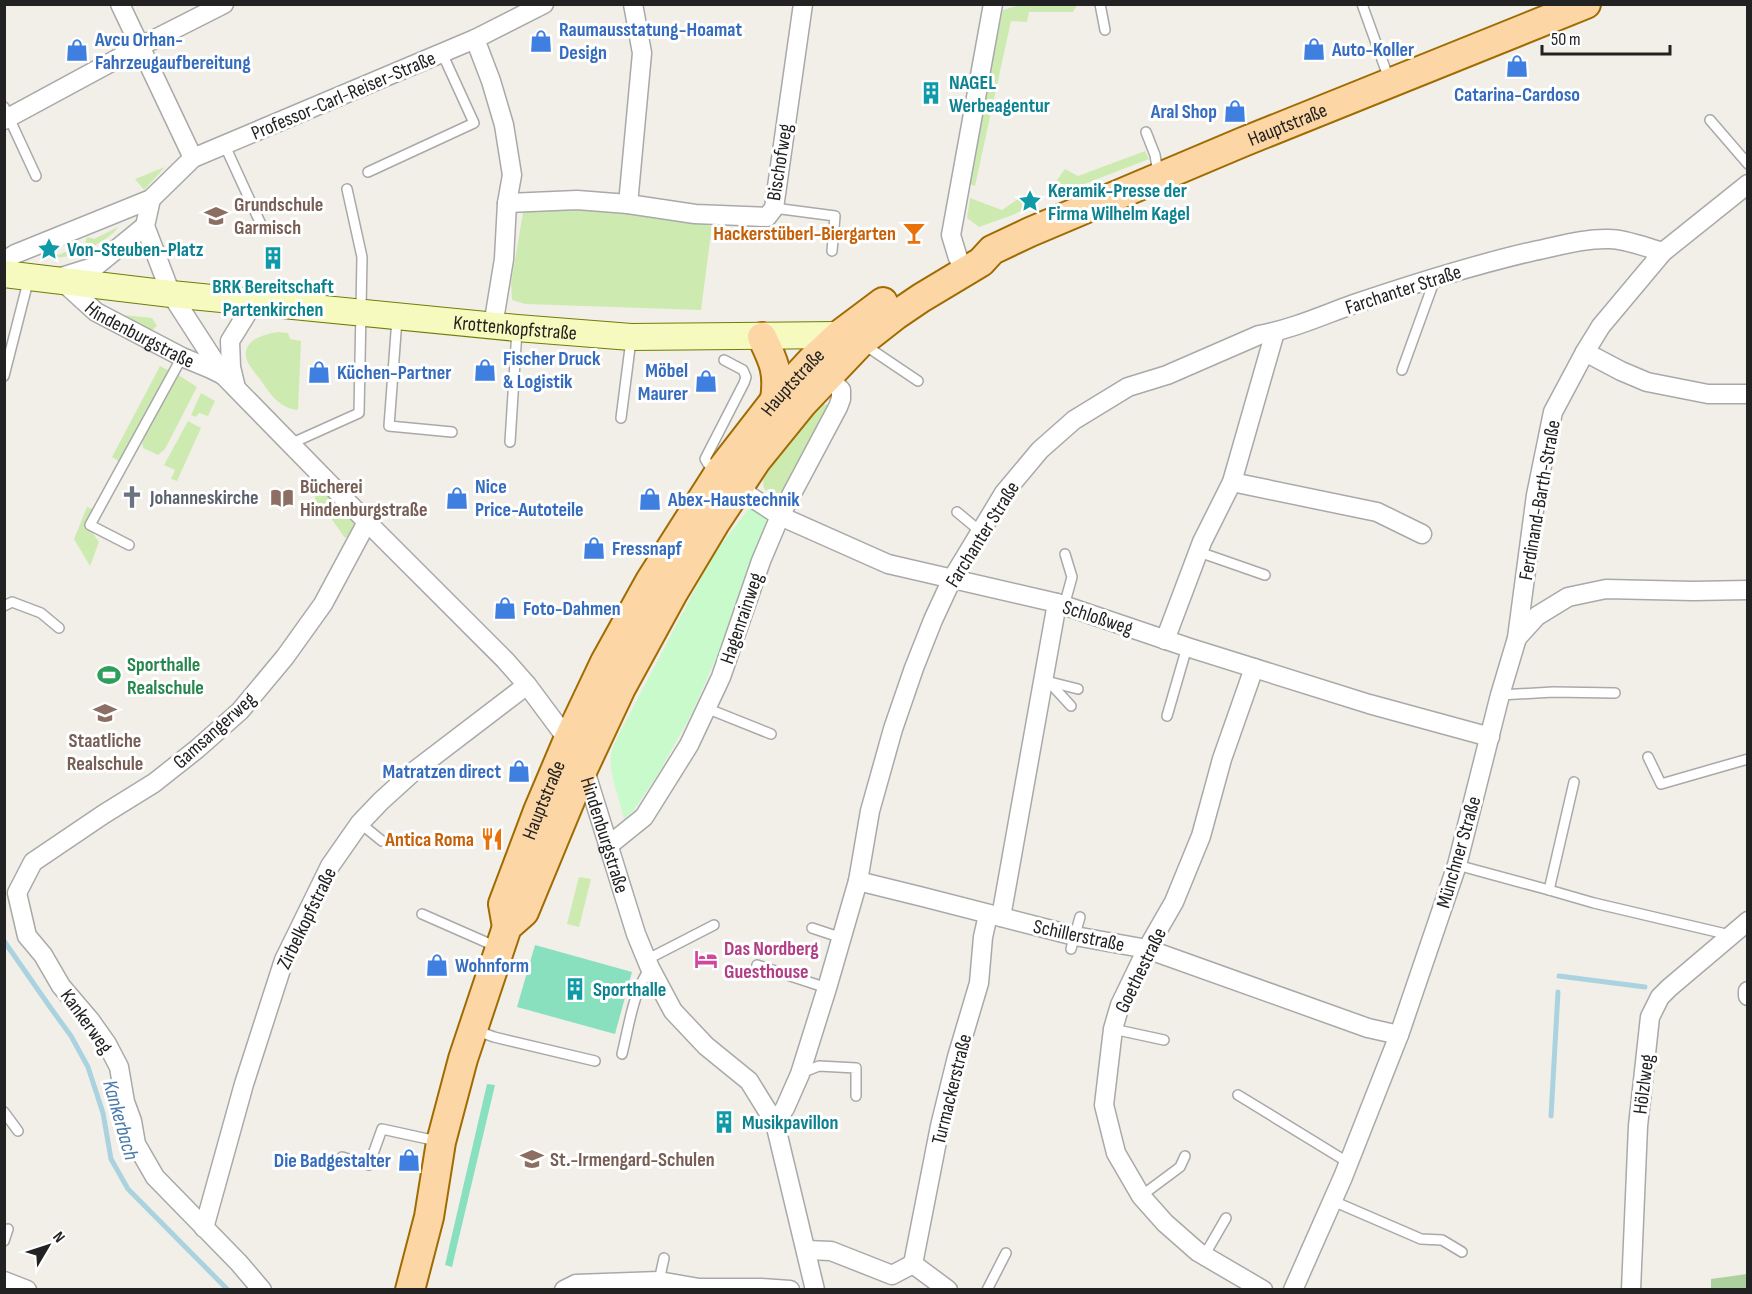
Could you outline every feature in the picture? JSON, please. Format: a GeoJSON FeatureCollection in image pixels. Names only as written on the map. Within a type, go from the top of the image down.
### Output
{"type":"FeatureCollection","features":[{"type":"Feature","properties":{"kind":"main road","name":"Hauptstraße"},"geometry":{"type":"LineString","coordinates":[[410,1290],[429,1217],[441,1142],[472,1030],[503,938],[503,904],[538,811],[605,662],[661,587],[730,478],[775,400],[812,360],[981,262],[992,250],[1159,177],[1586,4]]}},
{"type":"Feature","properties":{"kind":"main road","name":"Hauptstraße"},"geometry":{"type":"LineString","coordinates":[[730,478],[778,432],[828,377],[867,313],[906,286],[958,258],[975,250],[992,250]]}},
{"type":"Feature","properties":{"kind":"main road"},"geometry":{"type":"LineString","coordinates":[[762,337],[774,362],[777,375],[775,400]]}},
{"type":"Feature","properties":{"kind":"main road","name":"Hauptstraße"},"geometry":{"type":"LineString","coordinates":[[503,938],[524,912],[584,767],[621,688],[661,587]]}},
{"type":"Feature","properties":{"kind":"street"},"geometry":{"type":"LineString","coordinates":[[120,4],[193,158]]}},
{"type":"Feature","properties":{"kind":"street"},"geometry":{"type":"LineString","coordinates":[[6,115],[224,4]]}},
{"type":"Feature","properties":{"kind":"street","name":"Professor-Carl-Reiser-Straße"},"geometry":{"type":"LineString","coordinates":[[4,261],[15,254],[152,199],[193,158],[475,39],[544,4]]}},
{"type":"Feature","properties":{"kind":"street"},"geometry":{"type":"LineString","coordinates":[[628,204],[642,53],[633,4]]}},
{"type":"Feature","properties":{"kind":"street","name":"Bischofweg"},"geometry":{"type":"LineString","coordinates":[[507,203],[577,200],[628,204],[695,214],[767,217],[774,208],[803,4]]}},
{"type":"Feature","properties":{"kind":"street"},"geometry":{"type":"LineString","coordinates":[[958,258],[951,235],[993,4]]}},
{"type":"Feature","properties":{"kind":"street"},"geometry":{"type":"LineString","coordinates":[[475,39],[504,125],[512,175],[507,203],[504,259],[505,327]]}},
{"type":"Feature","properties":{"kind":"street","name":"Ferdinand-Barth-Straße"},"geometry":{"type":"LineString","coordinates":[[1517,638],[1536,495],[1553,412],[1601,326],[1663,252],[1748,184]]}},
{"type":"Feature","properties":{"kind":"street"},"geometry":{"type":"LineString","coordinates":[[152,199],[145,226],[171,294]]}},
{"type":"Feature","properties":{"kind":"street"},"geometry":{"type":"LineString","coordinates":[[37,279],[96,266],[145,226]]}},
{"type":"Feature","properties":{"kind":"street","name":"Farchanter Straße"},"geometry":{"type":"LineString","coordinates":[[775,1123],[785,1108],[800,1074],[827,988],[858,881],[870,811],[893,729],[922,648],[952,579],[1004,493],[1040,450],[1074,420],[1128,387],[1167,375],[1259,335],[1308,322],[1435,278],[1580,241],[1612,238],[1663,252]]}},
{"type":"Feature","properties":{"kind":"street","name":"Hindenburgstraße"},"geometry":{"type":"LineString","coordinates":[[37,279],[171,294],[230,383]]}},
{"type":"Feature","properties":{"kind":"street","name":"Hindenburgstraße"},"geometry":{"type":"LineString","coordinates":[[37,279],[182,357],[211,369],[230,383],[448,602],[527,685],[568,740],[584,767],[648,964],[673,1011],[706,1046],[749,1082],[775,1123],[815,1290]]}},
{"type":"Feature","properties":{"kind":"street","name":"Krottenkopfstraße"},"geometry":{"type":"LineString","coordinates":[[171,294],[631,337],[762,337],[849,340]]}},
{"type":"Feature","properties":{"kind":"street"},"geometry":{"type":"LineString","coordinates":[[230,383],[230,341],[254,302]]}},
{"type":"Feature","properties":{"kind":"street"},"geometry":{"type":"LineString","coordinates":[[1165,640],[1202,542],[1232,482],[1275,332]]}},
{"type":"Feature","properties":{"kind":"street"},"geometry":{"type":"LineString","coordinates":[[1585,352],[1621,372],[1647,382],[1708,393],[1748,394]]}},
{"type":"Feature","properties":{"kind":"street","name":"Hagenrainweg"},"geometry":{"type":"LineString","coordinates":[[608,846],[644,817],[689,745],[721,677],[761,561],[780,516],[841,399],[841,390],[828,377]]}},
{"type":"Feature","properties":{"kind":"street","name":"Schloßweg"},"geometry":{"type":"LineString","coordinates":[[730,478],[752,497],[780,516],[888,564],[1060,605],[1369,704],[1490,737]]}},
{"type":"Feature","properties":{"kind":"street"},"geometry":{"type":"LineString","coordinates":[[1232,482],[1377,512],[1422,534]]}},
{"type":"Feature","properties":{"kind":"street","name":"Gamsangerweg"},"geometry":{"type":"LineString","coordinates":[[17,893],[33,862],[154,783],[240,711],[285,657],[323,604],[367,522]]}},
{"type":"Feature","properties":{"kind":"street","name":"Münchner Straße"},"geometry":{"type":"LineString","coordinates":[[1293,1290],[1349,1163],[1399,1035],[1457,866],[1500,695],[1517,638],[1537,616],[1568,597],[1606,589],[1748,590]]}},
{"type":"Feature","properties":{"kind":"street","name":"Turmackerstraße"},"geometry":{"type":"LineString","coordinates":[[913,1264],[940,1126],[979,983],[983,937],[995,916],[1060,605]]}},
{"type":"Feature","properties":{"kind":"street","name":"Goethestraße"},"geometry":{"type":"LineString","coordinates":[[1254,668],[1222,759],[1201,836],[1174,902],[1119,1005],[1113,1029],[1104,1105],[1116,1153],[1141,1196],[1198,1252],[1263,1290]]}},
{"type":"Feature","properties":{"kind":"street","name":"Zirbelkopfstraße"},"geometry":{"type":"LineString","coordinates":[[204,1228],[244,1084],[284,960],[330,866],[360,823],[413,772],[527,685]]}},
{"type":"Feature","properties":{"kind":"street","name":"Schillerstraße"},"geometry":{"type":"LineString","coordinates":[[858,881],[995,916],[1073,943],[1147,949],[1368,1028],[1399,1035]]}},
{"type":"Feature","properties":{"kind":"street","name":"Kankerweg"},"geometry":{"type":"LineString","coordinates":[[17,893],[27,936],[43,955],[61,986],[90,1020],[119,1067],[136,1144],[155,1177],[239,1263],[262,1290]]}},
{"type":"Feature","properties":{"kind":"street","name":"Hölzlweg"},"geometry":{"type":"LineString","coordinates":[[1631,1290],[1638,1126],[1650,1017],[1660,997],[1668,988],[1748,921]]}},
{"type":"Feature","properties":{"kind":"street"},"geometry":{"type":"LineString","coordinates":[[1748,991],[1748,996]]}},
{"type":"Feature","properties":{"kind":"street"},"geometry":{"type":"LineString","coordinates":[[806,1250],[831,1251],[893,1278],[913,1264],[948,1290]]}},
{"type":"Feature","properties":{"kind":"street"},"geometry":{"type":"LineString","coordinates":[[4,1281],[27,1290]]}},
{"type":"Feature","properties":{"kind":"street"},"geometry":{"type":"LineString","coordinates":[[564,1290],[576,1284],[659,1281],[699,1289],[790,1290]]}},
{"type":"Feature","properties":{"kind":"lane"},"geometry":{"type":"LineString","coordinates":[[1100,4],[1105,30]]}},
{"type":"Feature","properties":{"kind":"lane"},"geometry":{"type":"LineString","coordinates":[[1362,4],[1390,84]]}},
{"type":"Feature","properties":{"kind":"lane"},"geometry":{"type":"LineString","coordinates":[[368,172],[474,123],[442,53]]}},
{"type":"Feature","properties":{"kind":"lane"},"geometry":{"type":"LineString","coordinates":[[6,115],[36,176]]}},
{"type":"Feature","properties":{"kind":"lane"},"geometry":{"type":"LineString","coordinates":[[1710,120],[1748,164]]}},
{"type":"Feature","properties":{"kind":"lane"},"geometry":{"type":"LineString","coordinates":[[1146,132],[1155,155],[1159,177]]}},
{"type":"Feature","properties":{"kind":"lane"},"geometry":{"type":"LineString","coordinates":[[225,146],[264,231]]}},
{"type":"Feature","properties":{"kind":"lane"},"geometry":{"type":"LineString","coordinates":[[290,444],[358,413],[362,257],[347,189]]}},
{"type":"Feature","properties":{"kind":"lane"},"geometry":{"type":"LineString","coordinates":[[774,208],[835,216],[831,250]]}},
{"type":"Feature","properties":{"kind":"lane"},"geometry":{"type":"LineString","coordinates":[[1402,370],[1435,278]]}},
{"type":"Feature","properties":{"kind":"lane"},"geometry":{"type":"LineString","coordinates":[[4,376],[37,279]]}},
{"type":"Feature","properties":{"kind":"lane"},"geometry":{"type":"LineString","coordinates":[[397,316],[389,426],[452,432]]}},
{"type":"Feature","properties":{"kind":"lane"},"geometry":{"type":"LineString","coordinates":[[505,327],[510,442]]}},
{"type":"Feature","properties":{"kind":"lane"},"geometry":{"type":"LineString","coordinates":[[621,418],[631,337]]}},
{"type":"Feature","properties":{"kind":"lane"},"geometry":{"type":"LineString","coordinates":[[849,340],[872,350],[918,381]]}},
{"type":"Feature","properties":{"kind":"lane"},"geometry":{"type":"LineString","coordinates":[[129,545],[90,525],[182,357]]}},
{"type":"Feature","properties":{"kind":"lane"},"geometry":{"type":"LineString","coordinates":[[724,360],[743,370],[746,376],[705,459],[708,464],[730,478]]}},
{"type":"Feature","properties":{"kind":"lane"},"geometry":{"type":"LineString","coordinates":[[957,512],[981,532]]}},
{"type":"Feature","properties":{"kind":"lane"},"geometry":{"type":"LineString","coordinates":[[1199,552],[1265,575]]}},
{"type":"Feature","properties":{"kind":"lane"},"geometry":{"type":"LineString","coordinates":[[1060,605],[1072,577],[1065,554]]}},
{"type":"Feature","properties":{"kind":"lane"},"geometry":{"type":"LineString","coordinates":[[4,606],[12,602],[42,613],[59,628]]}},
{"type":"Feature","properties":{"kind":"lane"},"geometry":{"type":"LineString","coordinates":[[1167,716],[1187,647]]}},
{"type":"Feature","properties":{"kind":"lane"},"geometry":{"type":"LineString","coordinates":[[1045,680],[1078,689]]}},
{"type":"Feature","properties":{"kind":"lane"},"geometry":{"type":"LineString","coordinates":[[1045,680],[1071,706]]}},
{"type":"Feature","properties":{"kind":"lane"},"geometry":{"type":"LineString","coordinates":[[1500,695],[1553,692],[1615,693]]}},
{"type":"Feature","properties":{"kind":"lane"},"geometry":{"type":"LineString","coordinates":[[706,708],[771,734]]}},
{"type":"Feature","properties":{"kind":"lane"},"geometry":{"type":"LineString","coordinates":[[1648,757],[1661,784],[1748,759]]}},
{"type":"Feature","properties":{"kind":"lane"},"geometry":{"type":"LineString","coordinates":[[1549,890],[1574,782]]}},
{"type":"Feature","properties":{"kind":"lane"},"geometry":{"type":"LineString","coordinates":[[360,823],[382,841]]}},
{"type":"Feature","properties":{"kind":"lane"},"geometry":{"type":"LineString","coordinates":[[1457,866],[1594,903],[1732,935]]}},
{"type":"Feature","properties":{"kind":"lane"},"geometry":{"type":"LineString","coordinates":[[422,914],[503,938]]}},
{"type":"Feature","properties":{"kind":"lane"},"geometry":{"type":"LineString","coordinates":[[1073,943],[1080,917]]}},
{"type":"Feature","properties":{"kind":"lane"},"geometry":{"type":"LineString","coordinates":[[622,1054],[648,964],[714,925]]}},
{"type":"Feature","properties":{"kind":"lane"},"geometry":{"type":"LineString","coordinates":[[812,928],[842,938]]}},
{"type":"Feature","properties":{"kind":"lane"},"geometry":{"type":"LineString","coordinates":[[757,965],[827,988]]}},
{"type":"Feature","properties":{"kind":"lane"},"geometry":{"type":"LineString","coordinates":[[1113,1029],[1164,1040]]}},
{"type":"Feature","properties":{"kind":"lane"},"geometry":{"type":"LineString","coordinates":[[472,1030],[595,1061]]}},
{"type":"Feature","properties":{"kind":"lane"},"geometry":{"type":"LineString","coordinates":[[800,1074],[819,1066],[856,1068],[856,1096]]}},
{"type":"Feature","properties":{"kind":"lane"},"geometry":{"type":"LineString","coordinates":[[1238,1095],[1349,1163]]}},
{"type":"Feature","properties":{"kind":"lane"},"geometry":{"type":"LineString","coordinates":[[4,1112],[18,1131]]}},
{"type":"Feature","properties":{"kind":"lane"},"geometry":{"type":"LineString","coordinates":[[342,1157],[369,1165],[382,1129],[441,1142]]}},
{"type":"Feature","properties":{"kind":"lane"},"geometry":{"type":"LineString","coordinates":[[1141,1196],[1180,1167],[1185,1156]]}},
{"type":"Feature","properties":{"kind":"lane"},"geometry":{"type":"LineString","coordinates":[[1333,1201],[1421,1239],[1442,1240],[1462,1252]]}},
{"type":"Feature","properties":{"kind":"lane"},"geometry":{"type":"LineString","coordinates":[[1204,1256],[1226,1218]]}},
{"type":"Feature","properties":{"kind":"lane"},"geometry":{"type":"LineString","coordinates":[[4,1241],[8,1229]]}},
{"type":"Feature","properties":{"kind":"lane"},"geometry":{"type":"LineString","coordinates":[[987,1290],[1006,1253]]}},
{"type":"Feature","properties":{"kind":"lane"},"geometry":{"type":"LineString","coordinates":[[659,1281],[664,1258]]}},
{"type":"Feature","properties":{"kind":"green space"},"geometry":{"type":"Polygon","coordinates":[[[1020,5],[1077,5],[1073,12],[1029,12],[1027,22],[1011,21],[975,186],[967,183],[1003,10],[1020,5]]]}},
{"type":"Feature","properties":{"kind":"green space"},"geometry":{"type":"Polygon","coordinates":[[[1145,151],[1149,159],[1051,197],[1049,191],[1065,169],[1078,176],[1145,151]]]}},
{"type":"Feature","properties":{"kind":"green space"},"geometry":{"type":"Polygon","coordinates":[[[165,167],[144,190],[135,179],[165,167]]]}},
{"type":"Feature","properties":{"kind":"green space"},"geometry":{"type":"Polygon","coordinates":[[[1028,192],[1039,203],[979,227],[967,218],[970,198],[1002,210],[1028,192]]]}},
{"type":"Feature","properties":{"kind":"green space"},"geometry":{"type":"Polygon","coordinates":[[[524,207],[618,213],[712,226],[701,310],[525,304],[512,300],[511,283],[524,207]]]}},
{"type":"Feature","properties":{"kind":"green space"},"geometry":{"type":"Polygon","coordinates":[[[118,227],[99,243],[69,256],[54,257],[41,250],[51,240],[58,255],[85,244],[87,237],[94,239],[118,227]]]}},
{"type":"Feature","properties":{"kind":"green space"},"geometry":{"type":"Polygon","coordinates":[[[114,314],[152,318],[157,326],[150,332],[114,314]]]}},
{"type":"Feature","properties":{"kind":"green space"},"geometry":{"type":"Polygon","coordinates":[[[278,332],[288,333],[290,339],[301,341],[298,410],[291,409],[275,399],[250,367],[246,356],[249,344],[254,340],[278,332]]]}},
{"type":"Feature","properties":{"kind":"green space"},"geometry":{"type":"Polygon","coordinates":[[[160,366],[170,371],[120,462],[112,457],[160,366]]]}},
{"type":"Feature","properties":{"kind":"green space"},"geometry":{"type":"Polygon","coordinates":[[[177,374],[197,387],[165,449],[158,455],[143,448],[142,439],[177,374]]]}},
{"type":"Feature","properties":{"kind":"green space"},"geometry":{"type":"Polygon","coordinates":[[[201,393],[215,401],[208,416],[199,413],[196,417],[191,415],[201,393]]]}},
{"type":"Feature","properties":{"kind":"green space"},"geometry":{"type":"Polygon","coordinates":[[[820,404],[834,405],[785,488],[777,494],[766,490],[763,481],[768,468],[820,404]]]}},
{"type":"Feature","properties":{"kind":"green space"},"geometry":{"type":"Polygon","coordinates":[[[188,421],[201,428],[177,481],[171,479],[175,470],[164,465],[188,421]]]}},
{"type":"Feature","properties":{"kind":"green space"},"geometry":{"type":"Polygon","coordinates":[[[321,491],[337,504],[355,524],[352,533],[347,537],[345,538],[326,511],[315,503],[315,496],[321,491]]]}},
{"type":"Feature","properties":{"kind":"green space"},"geometry":{"type":"Polygon","coordinates":[[[751,506],[776,518],[750,566],[720,649],[692,713],[657,776],[633,811],[624,819],[611,769],[613,747],[713,555],[751,506]]]}},
{"type":"Feature","properties":{"kind":"green space"},"geometry":{"type":"Polygon","coordinates":[[[87,507],[95,510],[88,526],[99,542],[90,566],[74,539],[87,507]]]}},
{"type":"Feature","properties":{"kind":"green space"},"geometry":{"type":"Polygon","coordinates":[[[579,877],[591,879],[579,927],[567,924],[579,877]]]}},
{"type":"Feature","properties":{"kind":"green space","name":"Sporthalle"},"geometry":{"type":"Polygon","coordinates":[[[535,945],[632,972],[615,1034],[517,1007],[535,945]]]}},
{"type":"Feature","properties":{"kind":"green space"},"geometry":{"type":"Polygon","coordinates":[[[487,1084],[495,1085],[452,1267],[445,1265],[487,1084]]]}},
{"type":"Feature","properties":{"kind":"green space"},"geometry":{"type":"Polygon","coordinates":[[[1747,1274],[1747,1289],[1711,1289],[1711,1279],[1747,1274]]]}},
{"type":"Feature","properties":{"kind":"waterway","name":"Kankerbach"},"geometry":{"type":"LineString","coordinates":[[4,941],[71,1036],[88,1067],[103,1113],[111,1159],[128,1189],[228,1290]]}},
{"type":"Feature","properties":{"kind":"waterway"},"geometry":{"type":"LineString","coordinates":[[1559,976],[1645,987]]}},
{"type":"Feature","properties":{"kind":"waterway"},"geometry":{"type":"LineString","coordinates":[[1551,1116],[1558,992]]}},
{"type":"Feature","properties":{"kind":"place","name":"Raumausstatung-Hoamat Design"},"geometry":{"type":"Point","coordinates":[541,41]}},
{"type":"Feature","properties":{"kind":"place","name":"Auto-Koller"},"geometry":{"type":"Point","coordinates":[1314,49]}},
{"type":"Feature","properties":{"kind":"place","name":"Avcu Orhan- Fahrzeugaufbereitung"},"geometry":{"type":"Point","coordinates":[77,50]}},
{"type":"Feature","properties":{"kind":"place","name":"Catarina-Cardoso"},"geometry":{"type":"Point","coordinates":[1517,66]}},
{"type":"Feature","properties":{"kind":"place","name":"NAGEL Werbeagentur"},"geometry":{"type":"Point","coordinates":[931,93]}},
{"type":"Feature","properties":{"kind":"place","name":"Aral Shop"},"geometry":{"type":"Point","coordinates":[1235,111]}},
{"type":"Feature","properties":{"kind":"place","name":"Keramik-Presse der Firma Wilhelm Kagel"},"geometry":{"type":"Point","coordinates":[1030,201]}},
{"type":"Feature","properties":{"kind":"place","name":"Grundschule Garmisch"},"geometry":{"type":"Point","coordinates":[216,216]}},
{"type":"Feature","properties":{"kind":"place","name":"Hackerstüberl-Biergarten"},"geometry":{"type":"Point","coordinates":[914,233]}},
{"type":"Feature","properties":{"kind":"place","name":"Von-Steuben-Platz"},"geometry":{"type":"Point","coordinates":[49,249]}},
{"type":"Feature","properties":{"kind":"place","name":"BRK Bereitschaft Partenkirchen"},"geometry":{"type":"Point","coordinates":[273,258]}},
{"type":"Feature","properties":{"kind":"place","name":"Fischer Druck & Logistik"},"geometry":{"type":"Point","coordinates":[485,370]}},
{"type":"Feature","properties":{"kind":"place","name":"Küchen-Partner"},"geometry":{"type":"Point","coordinates":[319,372]}},
{"type":"Feature","properties":{"kind":"place","name":"Möbel Maurer"},"geometry":{"type":"Point","coordinates":[706,381]}},
{"type":"Feature","properties":{"kind":"place","name":"Johanneskirche"},"geometry":{"type":"Point","coordinates":[132,497]}},
{"type":"Feature","properties":{"kind":"place","name":"Bücherei Hindenburgstraße"},"geometry":{"type":"Point","coordinates":[282,498]}},
{"type":"Feature","properties":{"kind":"place","name":"Nice Price-Autoteile"},"geometry":{"type":"Point","coordinates":[457,498]}},
{"type":"Feature","properties":{"kind":"place","name":"Abex-Haustechnik"},"geometry":{"type":"Point","coordinates":[650,499]}},
{"type":"Feature","properties":{"kind":"place","name":"Fressnapf"},"geometry":{"type":"Point","coordinates":[594,548]}},
{"type":"Feature","properties":{"kind":"place","name":"Foto-Dahmen"},"geometry":{"type":"Point","coordinates":[505,608]}},
{"type":"Feature","properties":{"kind":"place","name":"Sporthalle Realschule"},"geometry":{"type":"Point","coordinates":[109,675]}},
{"type":"Feature","properties":{"kind":"place","name":"Staatliche Realschule"},"geometry":{"type":"Point","coordinates":[105,713]}},
{"type":"Feature","properties":{"kind":"place","name":"Matratzen direct"},"geometry":{"type":"Point","coordinates":[519,771]}},
{"type":"Feature","properties":{"kind":"place","name":"Antica Roma"},"geometry":{"type":"Point","coordinates":[492,839]}},
{"type":"Feature","properties":{"kind":"place","name":"Das Nordberg Guesthouse"},"geometry":{"type":"Point","coordinates":[706,959]}},
{"type":"Feature","properties":{"kind":"place","name":"Wohnform"},"geometry":{"type":"Point","coordinates":[437,965]}},
{"type":"Feature","properties":{"kind":"place","name":"Sporthalle"},"geometry":{"type":"Point","coordinates":[575,989]}},
{"type":"Feature","properties":{"kind":"place","name":"Musikpavillon"},"geometry":{"type":"Point","coordinates":[724,1122]}},
{"type":"Feature","properties":{"kind":"place","name":"St.-Irmengard-Schulen"},"geometry":{"type":"Point","coordinates":[532,1159]}},
{"type":"Feature","properties":{"kind":"place","name":"Die Badgestalter"},"geometry":{"type":"Point","coordinates":[409,1160]}}]}
